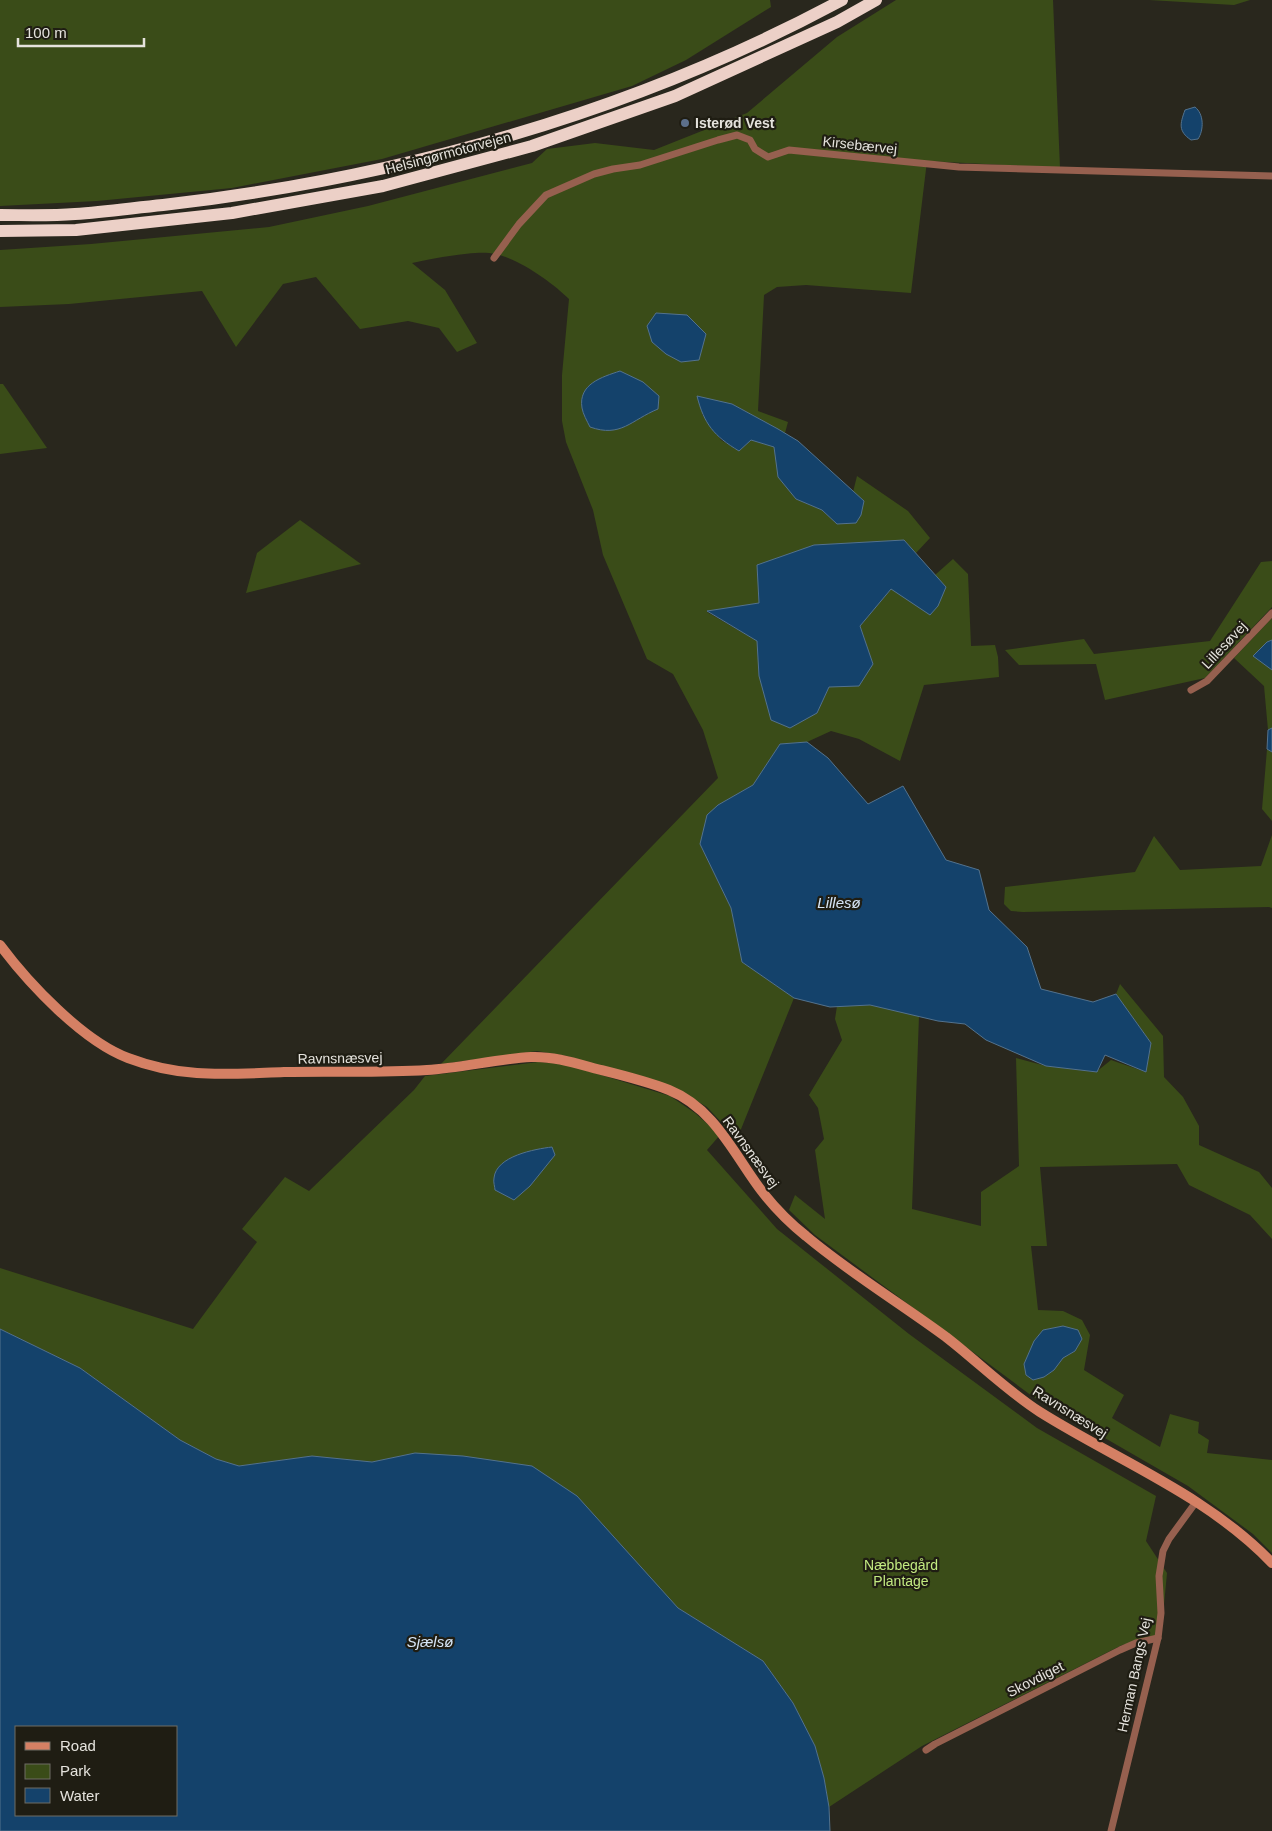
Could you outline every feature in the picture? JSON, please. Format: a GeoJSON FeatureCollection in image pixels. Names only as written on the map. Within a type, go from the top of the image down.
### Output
{"type":"FeatureCollection","features":[{"type":"Feature","properties":{"kind":"highway","name":"Helsingørmotorvejen"},"geometry":{"type":"LineString","coordinates":[[0,215],[74,214],[229,197],[353,176],[461,149],[594,108],[688,72],[757,42],[842,0]]}},
{"type":"Feature","properties":{"kind":"highway","name":"Helsingørmotorvejen"},"geometry":{"type":"LineString","coordinates":[[0,231],[76,230],[232,213],[383,186],[532,146],[675,96],[837,22],[876,0]]}},
{"type":"Feature","properties":{"kind":"main road","name":"Ravnsnæsvej"},"geometry":{"type":"LineString","coordinates":[[0,945],[41,995],[88,1034],[124,1057],[162,1069],[204,1075],[428,1070],[535,1057],[574,1062],[640,1080],[674,1092],[700,1110],[720,1130],[763,1193],[806,1236],[946,1338],[1037,1410],[1169,1484],[1231,1526],[1272,1563]]}},
{"type":"Feature","properties":{"kind":"street","name":"Kirsebærvej"},"geometry":{"type":"LineString","coordinates":[[494,258],[519,224],[546,195],[594,174],[613,169],[640,166],[737,135],[750,140],[755,149],[768,157],[789,150],[959,167],[1272,176]]}},
{"type":"Feature","properties":{"kind":"street","name":"Lillesøvej"},"geometry":{"type":"LineString","coordinates":[[1191,690],[1207,681],[1272,613]]}},
{"type":"Feature","properties":{"kind":"street","name":"Herman Bangs Vej"},"geometry":{"type":"LineString","coordinates":[[1110,1831],[1158,1638],[1161,1613],[1159,1576],[1163,1551],[1169,1538],[1196,1502]]}},
{"type":"Feature","properties":{"kind":"street","name":"Skovdiget"},"geometry":{"type":"LineString","coordinates":[[926,1750],[1120,1650],[1136,1643],[1158,1638]]}},
{"type":"Feature","properties":{"kind":"green space"},"geometry":{"type":"Polygon","coordinates":[[[0,0],[770,0],[771,7],[686,60],[632,86],[382,159],[232,188],[97,201],[0,206],[0,0]]]}},
{"type":"Feature","properties":{"kind":"green space"},"geometry":{"type":"Polygon","coordinates":[[[896,0],[1053,0],[1060,168],[927,161],[911,293],[806,285],[777,287],[764,295],[758,411],[788,422],[785,433],[732,404],[702,414],[721,440],[739,451],[751,440],[774,447],[776,457],[796,499],[822,510],[837,524],[864,501],[853,492],[857,476],[908,511],[930,538],[916,553],[904,540],[814,545],[758,565],[759,603],[707,612],[757,641],[759,676],[817,713],[829,687],[873,664],[860,626],[891,589],[946,587],[935,575],[953,559],[968,574],[971,646],[995,645],[999,677],[924,685],[900,761],[859,739],[831,731],[807,742],[780,744],[753,785],[718,805],[700,844],[731,908],[742,962],[794,998],[737,1139],[707,1107],[677,1089],[567,1056],[537,1051],[441,1064],[718,778],[703,730],[673,674],[647,659],[603,555],[593,510],[566,442],[562,421],[562,375],[569,299],[532,270],[510,259],[489,253],[451,256],[412,263],[445,290],[477,343],[457,352],[439,328],[408,321],[360,329],[316,277],[283,284],[236,347],[202,291],[69,304],[0,307],[0,250],[91,244],[269,227],[368,206],[532,163],[547,149],[595,143],[654,150],[747,113],[837,37],[896,0]]]}},
{"type":"Feature","properties":{"kind":"green space"},"geometry":{"type":"Polygon","coordinates":[[[1149,0],[1250,0],[1234,5],[1149,0]]]}},
{"type":"Feature","properties":{"kind":"green space"},"geometry":{"type":"Polygon","coordinates":[[[0,384],[3,384],[47,448],[0,454],[0,384]]]}},
{"type":"Feature","properties":{"kind":"green space"},"geometry":{"type":"Polygon","coordinates":[[[300,520],[361,564],[246,593],[257,553],[300,520]]]}},
{"type":"Feature","properties":{"kind":"green space"},"geometry":{"type":"Polygon","coordinates":[[[1272,561],[1272,607],[1205,678],[1105,700],[1096,664],[1019,665],[1005,650],[1084,639],[1094,654],[1210,641],[1261,562],[1272,561]]]}},
{"type":"Feature","properties":{"kind":"green space"},"geometry":{"type":"Polygon","coordinates":[[[1272,618],[1272,640],[1267,642],[1272,670],[1272,728],[1268,730],[1264,686],[1234,658],[1272,618]]]}},
{"type":"Feature","properties":{"kind":"green space"},"geometry":{"type":"Polygon","coordinates":[[[1267,749],[1272,752],[1272,821],[1262,809],[1267,749]]]}},
{"type":"Feature","properties":{"kind":"green space"},"geometry":{"type":"Polygon","coordinates":[[[1272,835],[1272,908],[1023,912],[1011,911],[1004,904],[1005,887],[1135,872],[1154,836],[1180,870],[1261,866],[1272,835]]]}},
{"type":"Feature","properties":{"kind":"green space"},"geometry":{"type":"Polygon","coordinates":[[[1120,984],[1163,1036],[1164,1077],[1183,1097],[1199,1126],[1199,1145],[1259,1172],[1272,1188],[1272,1239],[1250,1215],[1189,1185],[1177,1164],[1040,1167],[1047,1246],[1031,1246],[1038,1310],[1063,1311],[1082,1320],[1090,1335],[1084,1370],[1124,1395],[1112,1418],[1160,1447],[1170,1414],[1199,1422],[1198,1433],[1209,1440],[1207,1453],[1272,1460],[1272,1553],[1253,1534],[1188,1486],[1032,1396],[815,1235],[789,1210],[795,1195],[825,1219],[815,1150],[824,1139],[818,1108],[809,1095],[842,1040],[835,1019],[837,1006],[870,1005],[919,1016],[912,1209],[981,1226],[981,1192],[1019,1166],[1016,1058],[1046,1066],[1096,1072],[1111,1060],[1146,1072],[1151,1043],[1116,994],[1120,984]],[[1063,1326],[1043,1330],[1034,1341],[1044,1377],[1054,1370],[1063,1358],[1075,1351],[1082,1339],[1063,1326]]]}},
{"type":"Feature","properties":{"kind":"green space","name":"Næbbegård Plantage"},"geometry":{"type":"Polygon","coordinates":[[[538,1062],[565,1064],[670,1096],[695,1113],[720,1135],[707,1150],[777,1229],[909,1334],[1037,1428],[1156,1496],[1146,1541],[1167,1573],[1161,1637],[1122,1645],[922,1746],[829,1807],[824,1778],[815,1746],[793,1703],[763,1661],[678,1608],[636,1563],[415,1453],[372,1462],[312,1456],[239,1466],[216,1459],[180,1440],[80,1368],[0,1329],[0,1268],[193,1329],[257,1242],[242,1229],[285,1177],[309,1191],[414,1090],[425,1076],[538,1062]]]}},
{"type":"Feature","properties":{"kind":"water"},"geometry":{"type":"Polygon","coordinates":[[[1195,107],[1200,114],[1202,127],[1198,139],[1191,140],[1182,130],[1181,123],[1185,110],[1195,107]]]}},
{"type":"Feature","properties":{"kind":"water"},"geometry":{"type":"Polygon","coordinates":[[[656,313],[687,315],[706,334],[699,360],[681,362],[666,354],[652,342],[647,326],[656,313]]]}},
{"type":"Feature","properties":{"kind":"water"},"geometry":{"type":"Polygon","coordinates":[[[620,371],[643,382],[659,396],[658,409],[618,429],[601,430],[590,427],[582,408],[584,393],[588,387],[599,379],[620,371]]]}},
{"type":"Feature","properties":{"kind":"water"},"geometry":{"type":"Polygon","coordinates":[[[697,396],[732,404],[798,441],[864,501],[861,515],[856,523],[837,524],[822,510],[796,499],[778,477],[774,447],[751,440],[739,451],[723,440],[711,428],[703,414],[697,396]]]}},
{"type":"Feature","properties":{"kind":"water"},"geometry":{"type":"Polygon","coordinates":[[[904,540],[946,587],[938,606],[930,615],[891,589],[860,626],[873,664],[859,686],[829,687],[817,713],[790,728],[771,720],[759,676],[757,641],[707,611],[759,603],[757,565],[814,545],[904,540]]]}},
{"type":"Feature","properties":{"kind":"water"},"geometry":{"type":"Polygon","coordinates":[[[1272,640],[1272,670],[1253,656],[1267,642],[1272,640]]]}},
{"type":"Feature","properties":{"kind":"water"},"geometry":{"type":"Polygon","coordinates":[[[1272,728],[1272,752],[1267,749],[1268,730],[1272,728]]]}},
{"type":"Feature","properties":{"kind":"water","name":"Lillesø"},"geometry":{"type":"Polygon","coordinates":[[[807,742],[828,758],[868,804],[903,786],[946,860],[979,870],[989,910],[1027,947],[1041,989],[1093,1002],[1116,994],[1151,1043],[1146,1072],[1105,1055],[1097,1072],[1046,1066],[986,1040],[965,1024],[938,1021],[870,1005],[830,1007],[794,998],[742,962],[731,908],[700,844],[707,815],[718,805],[753,785],[780,744],[807,742]]]}},
{"type":"Feature","properties":{"kind":"water"},"geometry":{"type":"Polygon","coordinates":[[[552,1147],[555,1155],[530,1186],[514,1200],[495,1190],[494,1178],[496,1170],[502,1164],[517,1155],[552,1147]]]}},
{"type":"Feature","properties":{"kind":"water"},"geometry":{"type":"Polygon","coordinates":[[[1063,1326],[1078,1330],[1082,1339],[1075,1351],[1063,1358],[1054,1370],[1044,1377],[1033,1380],[1026,1375],[1024,1364],[1034,1341],[1043,1330],[1063,1326]]]}},
{"type":"Feature","properties":{"kind":"water","name":"Sjælsø"},"geometry":{"type":"Polygon","coordinates":[[[0,1329],[80,1368],[180,1440],[216,1459],[239,1466],[312,1456],[372,1462],[415,1453],[463,1456],[532,1466],[577,1496],[678,1608],[763,1661],[793,1703],[815,1746],[824,1778],[829,1807],[830,1831],[0,1831],[0,1329]]]}},
{"type":"Feature","properties":{"kind":"place","name":"Isterød Vest"},"geometry":{"type":"Point","coordinates":[685,123]}}]}
